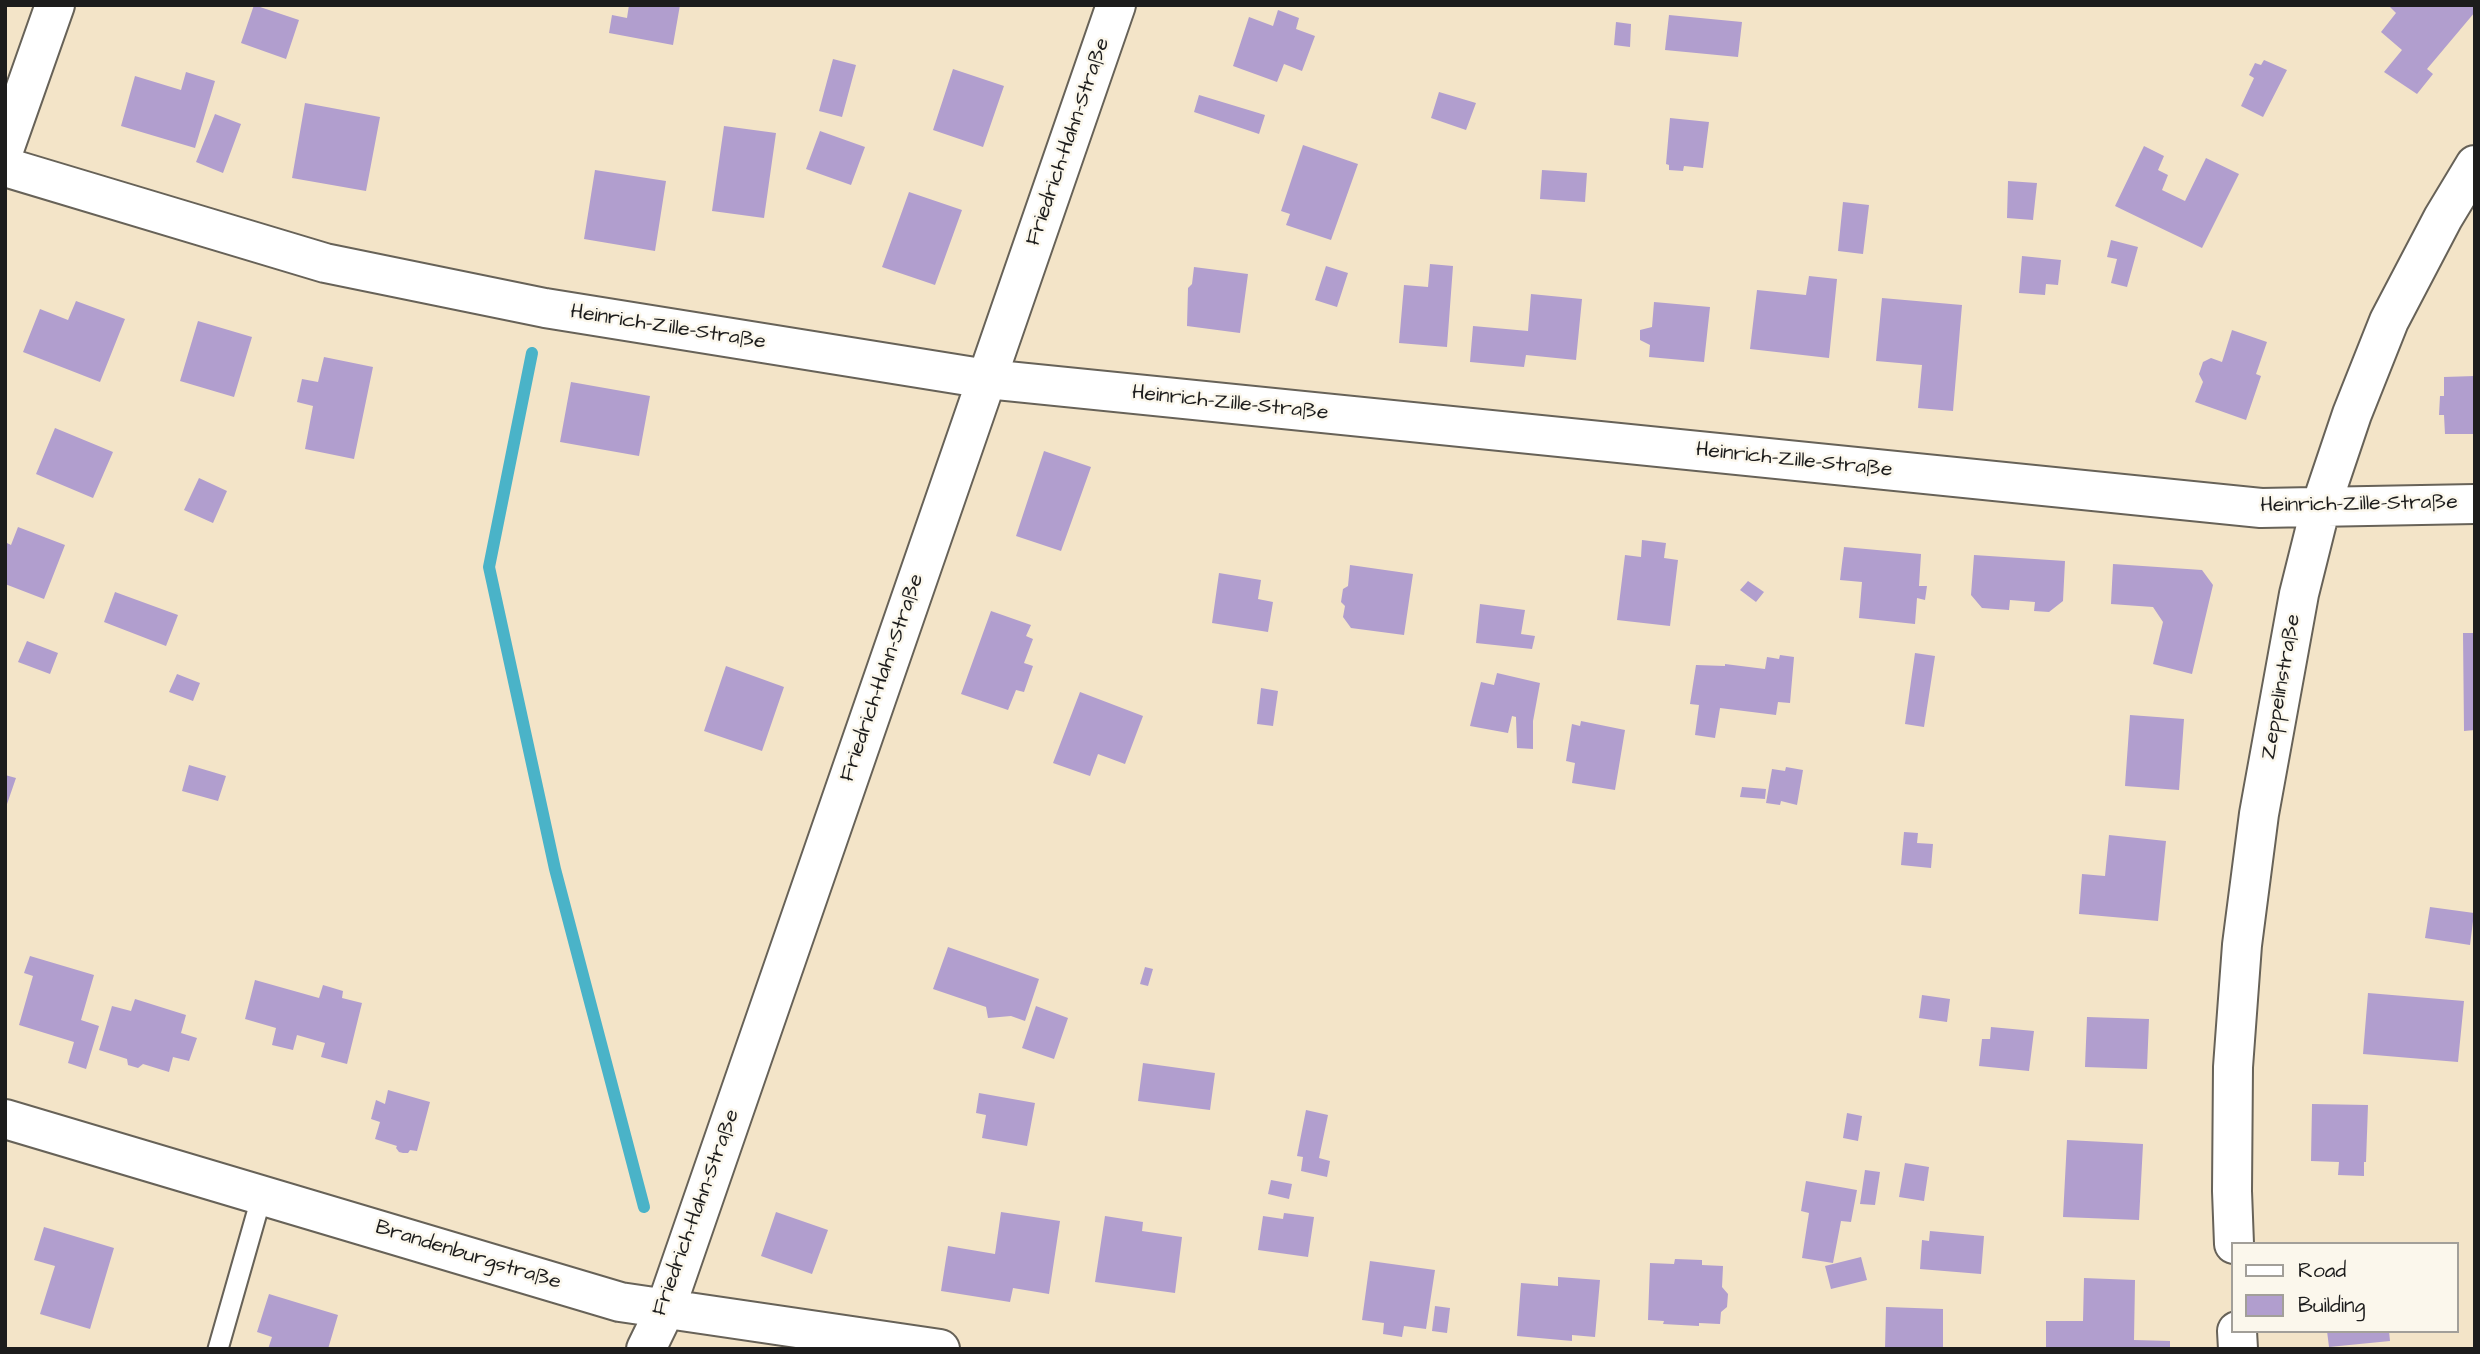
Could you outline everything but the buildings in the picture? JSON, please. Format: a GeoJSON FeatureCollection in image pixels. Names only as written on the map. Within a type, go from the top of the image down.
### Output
{"type":"FeatureCollection","features":[{"type":"Feature","properties":{"kind":"street"},"geometry":{"type":"LineString","coordinates":[[5,147],[55,5]]}},
{"type":"Feature","properties":{"kind":"street","name":"Friedrich-Hahn-Straße"},"geometry":{"type":"LineString","coordinates":[[646,1349],[664,1310],[1116,5]]}},
{"type":"Feature","properties":{"kind":"street","name":"Zeppelinstraße"},"geometry":{"type":"LineString","coordinates":[[2234,1242],[2233,1067],[2242,946],[2259,814],[2299,594],[2322,506],[2352,414],[2389,321],[2442,218],[2475,165]]}},
{"type":"Feature","properties":{"kind":"street","name":"Heinrich-Zille-Straße"},"geometry":{"type":"LineString","coordinates":[[5,167],[325,263],[545,308],[987,379],[2261,508],[2475,503]]}},
{"type":"Feature","properties":{"kind":"street","name":"Brandenburgstraße"},"geometry":{"type":"LineString","coordinates":[[5,1119],[620,1301],[664,1310],[940,1349]]}},
{"type":"Feature","properties":{"kind":"lane"},"geometry":{"type":"LineString","coordinates":[[218,1349],[262,1195]]}},
{"type":"Feature","properties":{"kind":"waterway"},"geometry":{"type":"LineString","coordinates":[[532,353],[489,567],[555,869],[644,1207]]}}]}
